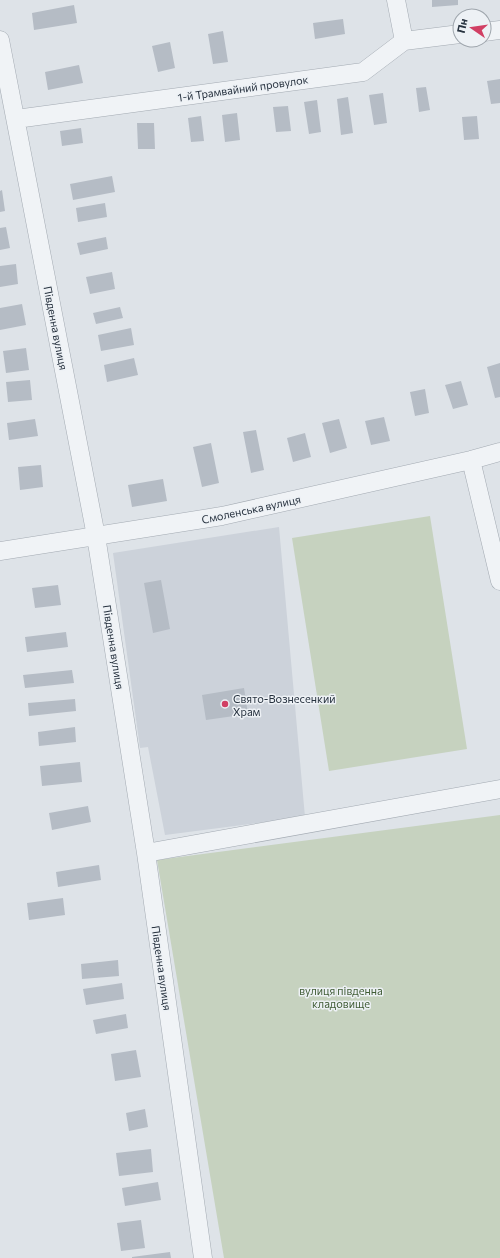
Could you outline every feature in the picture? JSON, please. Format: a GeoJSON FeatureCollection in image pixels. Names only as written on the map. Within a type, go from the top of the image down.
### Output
{"type":"FeatureCollection","features":[{"type":"Feature","properties":{"kind":"street"},"geometry":{"type":"LineString","coordinates":[[396,0],[404,40],[452,35]]}},
{"type":"Feature","properties":{"kind":"street","name":"Південна вулиця"},"geometry":{"type":"LineString","coordinates":[[0,40],[96,536],[146,853],[203,1258]]}},
{"type":"Feature","properties":{"kind":"street","name":"1-й Трамвайний провулок"},"geometry":{"type":"LineString","coordinates":[[16,120],[363,72],[404,40]]}},
{"type":"Feature","properties":{"kind":"street","name":"Смоленська вулиця"},"geometry":{"type":"LineString","coordinates":[[0,551],[222,516],[500,452]]}},
{"type":"Feature","properties":{"kind":"street"},"geometry":{"type":"LineString","coordinates":[[470,460],[500,581]]}},
{"type":"Feature","properties":{"kind":"street"},"geometry":{"type":"LineString","coordinates":[[146,853],[500,789]]}},
{"type":"Feature","properties":{"kind":"shaded area"},"geometry":{"type":"Polygon","coordinates":[[[279,527],[305,817],[165,835],[148,747],[140,748],[113,553],[279,527]]]}},
{"type":"Feature","properties":{"kind":"green space"},"geometry":{"type":"Polygon","coordinates":[[[430,516],[467,749],[329,771],[292,538],[430,516]]]}},
{"type":"Feature","properties":{"kind":"green space","name":"вулиця південна кладовище"},"geometry":{"type":"Polygon","coordinates":[[[500,815],[500,1258],[224,1258],[157,860],[500,815]]]}},
{"type":"Feature","properties":{"kind":"building"},"geometry":{"type":"Polygon","coordinates":[[[432,0],[458,0],[458,5],[432,7],[432,0]]]}},
{"type":"Feature","properties":{"kind":"building"},"geometry":{"type":"Polygon","coordinates":[[[74,5],[77,23],[34,30],[32,13],[74,5]]]}},
{"type":"Feature","properties":{"kind":"building"},"geometry":{"type":"Polygon","coordinates":[[[343,19],[345,34],[315,39],[313,23],[343,19]]]}},
{"type":"Feature","properties":{"kind":"building"},"geometry":{"type":"Polygon","coordinates":[[[223,31],[228,62],[213,64],[208,34],[223,31]]]}},
{"type":"Feature","properties":{"kind":"building"},"geometry":{"type":"Polygon","coordinates":[[[170,42],[175,68],[158,72],[152,46],[170,42]]]}},
{"type":"Feature","properties":{"kind":"building"},"geometry":{"type":"Polygon","coordinates":[[[79,65],[83,83],[48,90],[45,72],[79,65]]]}},
{"type":"Feature","properties":{"kind":"building"},"geometry":{"type":"Polygon","coordinates":[[[500,79],[500,103],[491,104],[487,81],[500,79]]]}},
{"type":"Feature","properties":{"kind":"building"},"geometry":{"type":"Polygon","coordinates":[[[426,87],[430,110],[419,112],[416,88],[426,87]]]}},
{"type":"Feature","properties":{"kind":"building"},"geometry":{"type":"Polygon","coordinates":[[[383,93],[387,123],[374,125],[369,95],[383,93]]]}},
{"type":"Feature","properties":{"kind":"building"},"geometry":{"type":"Polygon","coordinates":[[[348,97],[353,133],[341,135],[337,99],[348,97]]]}},
{"type":"Feature","properties":{"kind":"building"},"geometry":{"type":"Polygon","coordinates":[[[317,100],[321,132],[309,134],[304,102],[317,100]]]}},
{"type":"Feature","properties":{"kind":"building"},"geometry":{"type":"Polygon","coordinates":[[[288,106],[291,131],[276,132],[273,107],[288,106]]]}},
{"type":"Feature","properties":{"kind":"building"},"geometry":{"type":"Polygon","coordinates":[[[237,113],[240,140],[225,142],[222,115],[237,113]]]}},
{"type":"Feature","properties":{"kind":"building"},"geometry":{"type":"Polygon","coordinates":[[[201,116],[204,141],[191,142],[188,118],[201,116]]]}},
{"type":"Feature","properties":{"kind":"building"},"geometry":{"type":"Polygon","coordinates":[[[477,116],[479,139],[464,140],[462,117],[477,116]]]}},
{"type":"Feature","properties":{"kind":"building"},"geometry":{"type":"Polygon","coordinates":[[[137,123],[154,123],[155,149],[138,149],[137,123]]]}},
{"type":"Feature","properties":{"kind":"building"},"geometry":{"type":"Polygon","coordinates":[[[81,128],[83,143],[62,146],[60,131],[81,128]]]}},
{"type":"Feature","properties":{"kind":"building"},"geometry":{"type":"Polygon","coordinates":[[[112,176],[115,192],[73,200],[70,184],[112,176]]]}},
{"type":"Feature","properties":{"kind":"building"},"geometry":{"type":"Polygon","coordinates":[[[2,190],[5,211],[0,212],[0,191],[2,190]]]}},
{"type":"Feature","properties":{"kind":"building"},"geometry":{"type":"Polygon","coordinates":[[[105,203],[107,217],[78,222],[76,208],[105,203]]]}},
{"type":"Feature","properties":{"kind":"building"},"geometry":{"type":"Polygon","coordinates":[[[6,227],[10,248],[0,250],[0,228],[6,227]]]}},
{"type":"Feature","properties":{"kind":"building"},"geometry":{"type":"Polygon","coordinates":[[[106,237],[108,249],[80,255],[77,243],[106,237]]]}},
{"type":"Feature","properties":{"kind":"building"},"geometry":{"type":"Polygon","coordinates":[[[16,264],[18,284],[0,287],[0,266],[16,264]]]}},
{"type":"Feature","properties":{"kind":"building"},"geometry":{"type":"Polygon","coordinates":[[[112,272],[115,289],[90,294],[86,277],[112,272]]]}},
{"type":"Feature","properties":{"kind":"building"},"geometry":{"type":"Polygon","coordinates":[[[22,304],[26,325],[0,330],[0,308],[22,304]]]}},
{"type":"Feature","properties":{"kind":"building"},"geometry":{"type":"Polygon","coordinates":[[[120,307],[123,318],[96,324],[93,313],[120,307]]]}},
{"type":"Feature","properties":{"kind":"building"},"geometry":{"type":"Polygon","coordinates":[[[131,328],[134,345],[101,351],[98,335],[131,328]]]}},
{"type":"Feature","properties":{"kind":"building"},"geometry":{"type":"Polygon","coordinates":[[[26,348],[29,370],[6,373],[3,351],[26,348]]]}},
{"type":"Feature","properties":{"kind":"building"},"geometry":{"type":"Polygon","coordinates":[[[134,358],[138,375],[107,382],[104,365],[134,358]]]}},
{"type":"Feature","properties":{"kind":"building"},"geometry":{"type":"Polygon","coordinates":[[[500,363],[500,397],[495,398],[487,367],[500,363]]]}},
{"type":"Feature","properties":{"kind":"building"},"geometry":{"type":"Polygon","coordinates":[[[30,380],[32,400],[8,402],[6,382],[30,380]]]}},
{"type":"Feature","properties":{"kind":"building"},"geometry":{"type":"Polygon","coordinates":[[[461,381],[468,405],[453,409],[445,385],[461,381]]]}},
{"type":"Feature","properties":{"kind":"building"},"geometry":{"type":"Polygon","coordinates":[[[425,389],[429,413],[415,416],[410,392],[425,389]]]}},
{"type":"Feature","properties":{"kind":"building"},"geometry":{"type":"Polygon","coordinates":[[[384,417],[390,441],[371,445],[365,421],[384,417]]]}},
{"type":"Feature","properties":{"kind":"building"},"geometry":{"type":"Polygon","coordinates":[[[35,419],[38,436],[9,440],[7,423],[35,419]]]}},
{"type":"Feature","properties":{"kind":"building"},"geometry":{"type":"Polygon","coordinates":[[[339,419],[347,448],[330,453],[322,423],[339,419]]]}},
{"type":"Feature","properties":{"kind":"building"},"geometry":{"type":"Polygon","coordinates":[[[256,430],[264,470],[251,473],[243,432],[256,430]]]}},
{"type":"Feature","properties":{"kind":"building"},"geometry":{"type":"Polygon","coordinates":[[[305,433],[311,457],[293,462],[287,438],[305,433]]]}},
{"type":"Feature","properties":{"kind":"building"},"geometry":{"type":"Polygon","coordinates":[[[211,443],[219,483],[202,487],[193,447],[211,443]]]}},
{"type":"Feature","properties":{"kind":"building"},"geometry":{"type":"Polygon","coordinates":[[[41,465],[43,487],[20,490],[18,467],[41,465]]]}},
{"type":"Feature","properties":{"kind":"building"},"geometry":{"type":"Polygon","coordinates":[[[163,479],[167,501],[132,507],[128,485],[163,479]]]}},
{"type":"Feature","properties":{"kind":"building"},"geometry":{"type":"Polygon","coordinates":[[[161,580],[170,629],[153,633],[144,583],[161,580]]]}},
{"type":"Feature","properties":{"kind":"building"},"geometry":{"type":"Polygon","coordinates":[[[58,585],[61,605],[35,608],[32,588],[58,585]]]}},
{"type":"Feature","properties":{"kind":"building"},"geometry":{"type":"Polygon","coordinates":[[[66,632],[68,647],[27,652],[25,637],[66,632]]]}},
{"type":"Feature","properties":{"kind":"building"},"geometry":{"type":"Polygon","coordinates":[[[72,670],[74,683],[25,688],[23,675],[72,670]]]}},
{"type":"Feature","properties":{"kind":"building","name":"Свято-Вознесенкий Храм"},"geometry":{"type":"Polygon","coordinates":[[[244,688],[248,714],[206,720],[202,695],[244,688]]]}},
{"type":"Feature","properties":{"kind":"building"},"geometry":{"type":"Polygon","coordinates":[[[75,699],[76,711],[29,716],[28,703],[75,699]]]}},
{"type":"Feature","properties":{"kind":"building"},"geometry":{"type":"Polygon","coordinates":[[[75,727],[76,742],[39,746],[38,732],[75,727]]]}},
{"type":"Feature","properties":{"kind":"building"},"geometry":{"type":"Polygon","coordinates":[[[80,762],[82,782],[42,786],[40,766],[80,762]]]}},
{"type":"Feature","properties":{"kind":"building"},"geometry":{"type":"Polygon","coordinates":[[[88,806],[91,822],[52,830],[49,813],[88,806]]]}},
{"type":"Feature","properties":{"kind":"building"},"geometry":{"type":"Polygon","coordinates":[[[99,865],[101,880],[58,887],[56,872],[99,865]]]}},
{"type":"Feature","properties":{"kind":"building"},"geometry":{"type":"Polygon","coordinates":[[[63,898],[65,915],[29,920],[27,903],[63,898]]]}},
{"type":"Feature","properties":{"kind":"building"},"geometry":{"type":"Polygon","coordinates":[[[118,960],[119,976],[82,979],[81,964],[118,960]]]}},
{"type":"Feature","properties":{"kind":"building"},"geometry":{"type":"Polygon","coordinates":[[[122,983],[124,999],[86,1005],[83,989],[122,983]]]}},
{"type":"Feature","properties":{"kind":"building"},"geometry":{"type":"Polygon","coordinates":[[[126,1014],[128,1028],[96,1034],[93,1020],[126,1014]]]}},
{"type":"Feature","properties":{"kind":"building"},"geometry":{"type":"Polygon","coordinates":[[[136,1050],[141,1077],[115,1081],[111,1054],[136,1050]]]}},
{"type":"Feature","properties":{"kind":"building"},"geometry":{"type":"Polygon","coordinates":[[[145,1109],[148,1127],[129,1131],[126,1113],[145,1109]]]}},
{"type":"Feature","properties":{"kind":"building"},"geometry":{"type":"Polygon","coordinates":[[[151,1149],[153,1172],[119,1176],[116,1153],[151,1149]]]}},
{"type":"Feature","properties":{"kind":"building"},"geometry":{"type":"Polygon","coordinates":[[[158,1182],[161,1200],[125,1206],[122,1188],[158,1182]]]}},
{"type":"Feature","properties":{"kind":"building"},"geometry":{"type":"Polygon","coordinates":[[[141,1220],[145,1248],[121,1251],[117,1223],[141,1220]]]}},
{"type":"Feature","properties":{"kind":"building"},"geometry":{"type":"Polygon","coordinates":[[[170,1252],[171,1258],[132,1258],[132,1257],[170,1252]]]}},
{"type":"Feature","properties":{"kind":"place","name":"Свято-Вознесенкий Храм"},"geometry":{"type":"Point","coordinates":[225,704]}}]}
